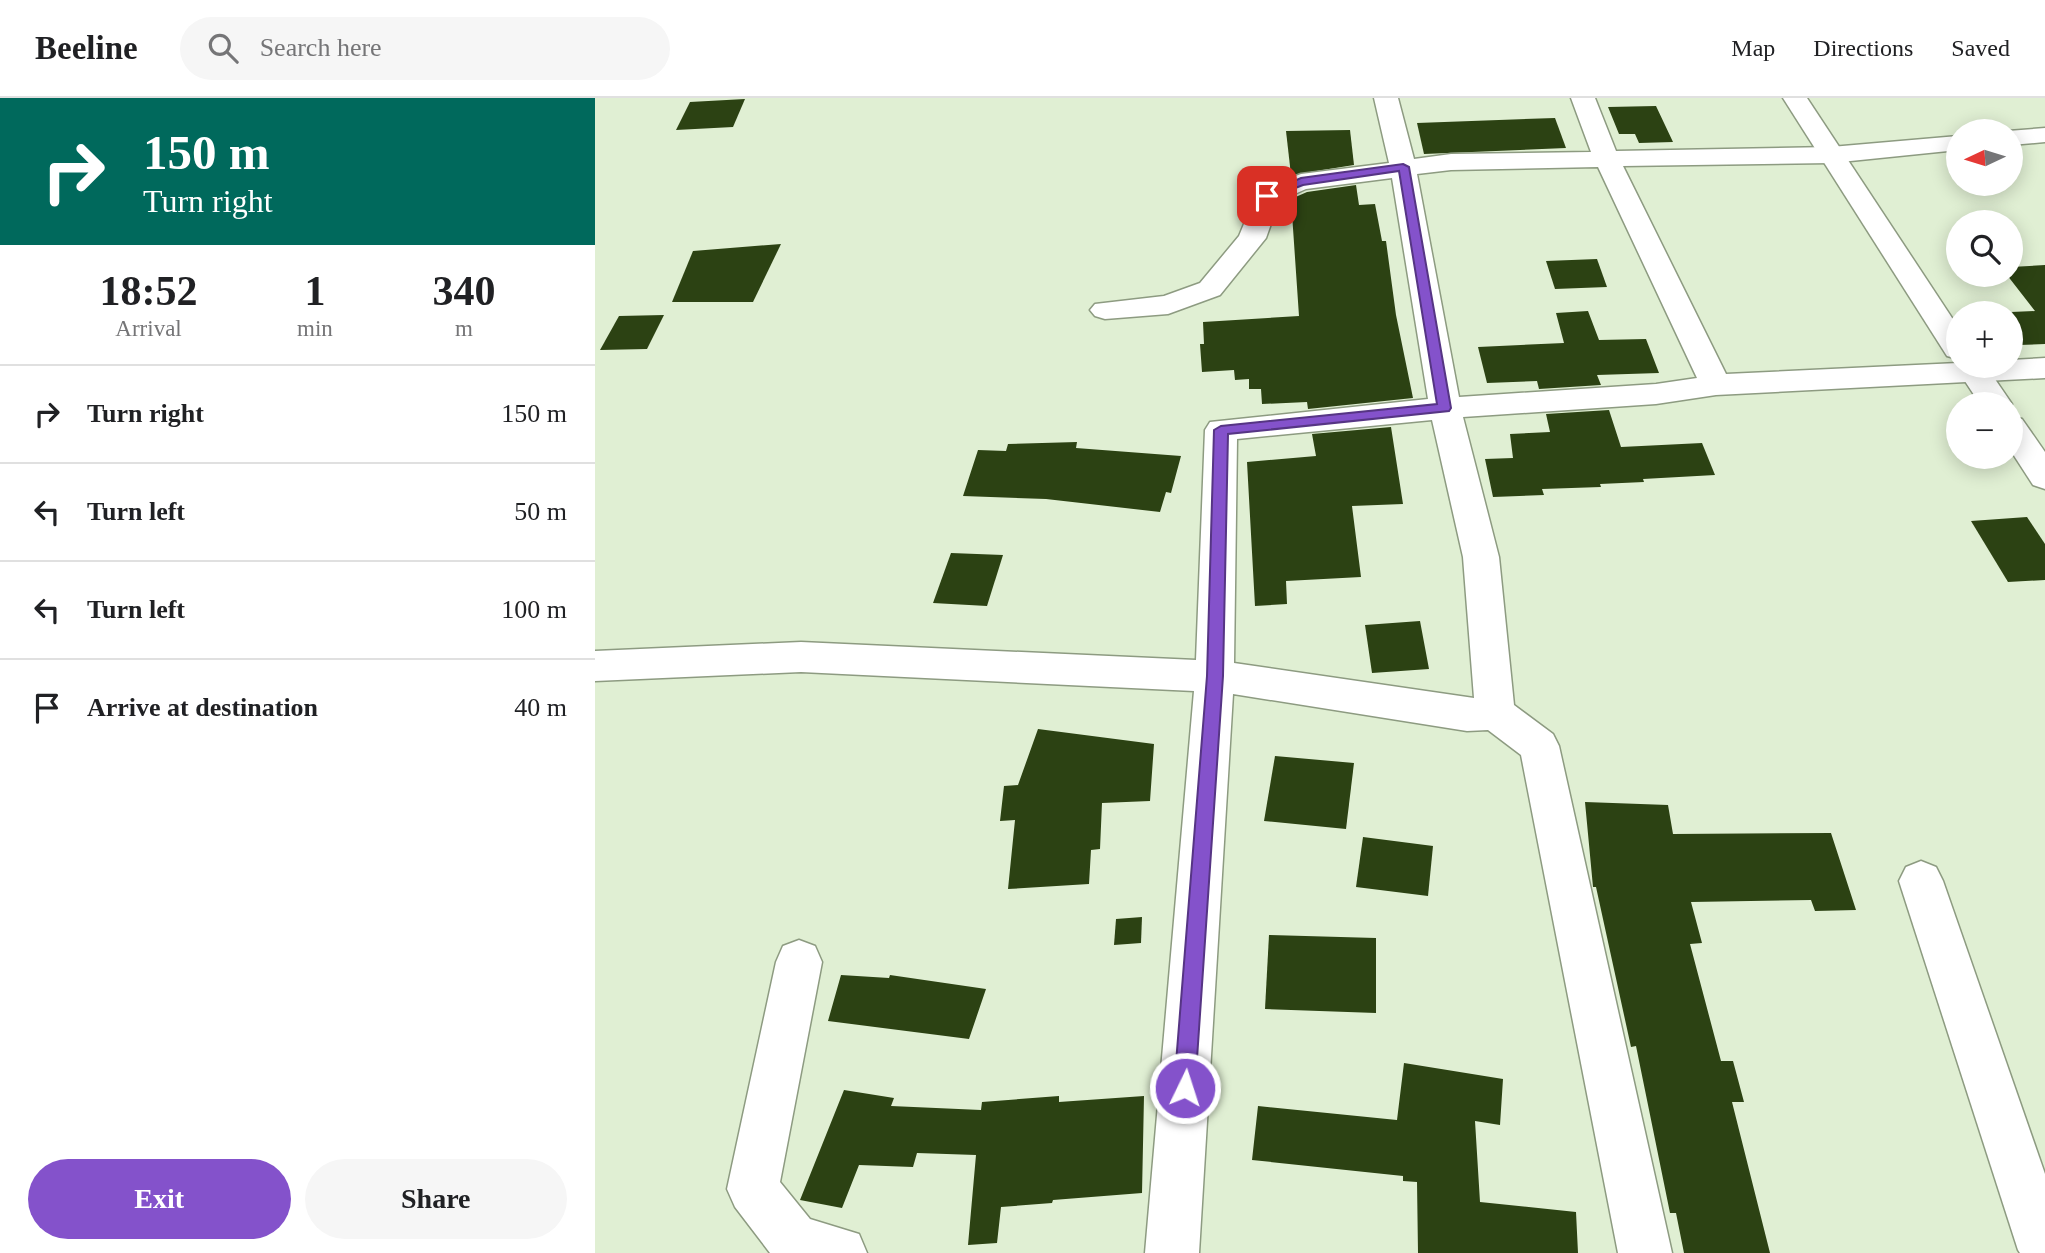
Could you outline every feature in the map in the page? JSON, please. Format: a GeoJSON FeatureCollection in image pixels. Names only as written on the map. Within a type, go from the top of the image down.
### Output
{"type":"FeatureCollection","features":[{"type":"Feature","properties":{"kind":"street"},"geometry":{"type":"LineString","coordinates":[[1386,98],[1403,167],[1445,408],[1481,558],[1495,713]]}},
{"type":"Feature","properties":{"kind":"street"},"geometry":{"type":"LineString","coordinates":[[1583,98],[1606,158],[1716,385]]}},
{"type":"Feature","properties":{"kind":"street"},"geometry":{"type":"LineString","coordinates":[[1795,98],[1946,329]]}},
{"type":"Feature","properties":{"kind":"street"},"geometry":{"type":"LineString","coordinates":[[2023,137],[2045,135]]}},
{"type":"Feature","properties":{"kind":"street"},"geometry":{"type":"LineString","coordinates":[[1105,310],[1168,305],[1210,289],[1252,238],[1267,196],[1301,182],[1451,162],[1831,155],[1946,144]]}},
{"type":"Feature","properties":{"kind":"street"},"geometry":{"type":"LineString","coordinates":[[1173,1253],[1215,676],[1221,430],[1445,408],[1656,394],[1716,385],[1946,364]]}},
{"type":"Feature","properties":{"kind":"street"},"geometry":{"type":"LineString","coordinates":[[2023,366],[2045,368]]}},
{"type":"Feature","properties":{"kind":"street"},"geometry":{"type":"LineString","coordinates":[[2023,445],[2045,477]]}},
{"type":"Feature","properties":{"kind":"street"},"geometry":{"type":"LineString","coordinates":[[595,666],[801,657],[1215,676],[1467,715],[1495,713],[1539,746],[1645,1253]]}},
{"type":"Feature","properties":{"kind":"street"},"geometry":{"type":"LineString","coordinates":[[1921,881],[2045,1250]]}},
{"type":"Feature","properties":{"kind":"street"},"geometry":{"type":"LineString","coordinates":[[799,962],[753,1189],[794,1241],[840,1253]]}},
{"type":"Feature","properties":{"kind":"building"},"geometry":{"type":"Polygon","coordinates":[[[745,99],[733,127],[676,130],[690,102],[745,99]]]}},
{"type":"Feature","properties":{"kind":"building"},"geometry":{"type":"Polygon","coordinates":[[[1656,106],[1673,142],[1639,143],[1635,134],[1619,134],[1608,107],[1656,106]]]}},
{"type":"Feature","properties":{"kind":"building"},"geometry":{"type":"Polygon","coordinates":[[[1555,118],[1566,148],[1424,154],[1417,123],[1555,118]]]}},
{"type":"Feature","properties":{"kind":"building"},"geometry":{"type":"Polygon","coordinates":[[[1350,130],[1354,165],[1291,175],[1286,131],[1350,130]]]}},
{"type":"Feature","properties":{"kind":"building"},"geometry":{"type":"Polygon","coordinates":[[[1356,185],[1359,205],[1375,204],[1382,241],[1386,241],[1396,315],[1413,398],[1308,409],[1307,402],[1262,404],[1261,389],[1249,389],[1249,379],[1235,380],[1234,370],[1202,372],[1200,344],[1204,344],[1203,322],[1299,316],[1291,199],[1307,192],[1356,185]]]}},
{"type":"Feature","properties":{"kind":"building"},"geometry":{"type":"Polygon","coordinates":[[[781,244],[753,302],[672,302],[693,251],[781,244]]]}},
{"type":"Feature","properties":{"kind":"building"},"geometry":{"type":"Polygon","coordinates":[[[1597,259],[1607,287],[1555,289],[1546,261],[1597,259]]]}},
{"type":"Feature","properties":{"kind":"building"},"geometry":{"type":"Polygon","coordinates":[[[2045,265],[2045,344],[2023,345],[2023,312],[2035,311],[2016,287],[2023,287],[2023,266],[2045,265]]]}},
{"type":"Feature","properties":{"kind":"building"},"geometry":{"type":"Polygon","coordinates":[[[1588,311],[1599,340],[1646,339],[1659,373],[1597,375],[1601,385],[1539,389],[1537,381],[1487,383],[1478,347],[1564,343],[1556,313],[1588,311]]]}},
{"type":"Feature","properties":{"kind":"building"},"geometry":{"type":"Polygon","coordinates":[[[664,315],[647,349],[600,350],[619,316],[664,315]]]}},
{"type":"Feature","properties":{"kind":"building"},"geometry":{"type":"Polygon","coordinates":[[[1609,410],[1621,447],[1702,443],[1715,475],[1643,479],[1644,482],[1600,484],[1601,487],[1542,489],[1544,495],[1493,497],[1485,459],[1513,458],[1510,434],[1550,432],[1546,414],[1609,410]]]}},
{"type":"Feature","properties":{"kind":"building"},"geometry":{"type":"Polygon","coordinates":[[[1391,427],[1403,504],[1352,506],[1361,577],[1286,581],[1287,604],[1255,606],[1247,462],[1316,456],[1312,434],[1391,427]]]}},
{"type":"Feature","properties":{"kind":"building"},"geometry":{"type":"Polygon","coordinates":[[[1077,442],[1076,448],[1181,456],[1171,493],[1166,492],[1160,512],[1046,499],[963,496],[978,450],[1006,451],[1008,444],[1077,442]]]}},
{"type":"Feature","properties":{"kind":"building"},"geometry":{"type":"Polygon","coordinates":[[[2027,517],[2045,544],[2045,580],[2008,582],[1971,521],[2027,517]]]}},
{"type":"Feature","properties":{"kind":"building"},"geometry":{"type":"Polygon","coordinates":[[[951,553],[1003,555],[987,606],[933,603],[951,553]]]}},
{"type":"Feature","properties":{"kind":"building"},"geometry":{"type":"Polygon","coordinates":[[[1420,621],[1429,669],[1372,673],[1365,625],[1420,621]]]}},
{"type":"Feature","properties":{"kind":"building"},"geometry":{"type":"Polygon","coordinates":[[[1038,729],[1154,744],[1150,801],[1102,803],[1100,849],[1091,850],[1089,884],[1008,889],[1015,820],[1000,821],[1004,786],[1018,785],[1038,729]]]}},
{"type":"Feature","properties":{"kind":"building"},"geometry":{"type":"Polygon","coordinates":[[[1275,756],[1354,763],[1346,829],[1264,821],[1275,756]]]}},
{"type":"Feature","properties":{"kind":"building"},"geometry":{"type":"Polygon","coordinates":[[[1585,802],[1668,805],[1673,834],[1831,833],[1856,910],[1815,911],[1811,900],[1691,902],[1702,943],[1690,944],[1721,1061],[1733,1061],[1744,1102],[1732,1102],[1770,1253],[1684,1253],[1676,1213],[1670,1213],[1636,1046],[1631,1047],[1596,887],[1593,887],[1585,802]]]}},
{"type":"Feature","properties":{"kind":"building"},"geometry":{"type":"Polygon","coordinates":[[[1363,837],[1433,846],[1428,896],[1356,887],[1363,837]]]}},
{"type":"Feature","properties":{"kind":"building"},"geometry":{"type":"Polygon","coordinates":[[[1142,917],[1141,943],[1114,945],[1116,919],[1142,917]]]}},
{"type":"Feature","properties":{"kind":"building"},"geometry":{"type":"Polygon","coordinates":[[[1269,935],[1376,938],[1376,1013],[1265,1009],[1269,935]]]}},
{"type":"Feature","properties":{"kind":"building"},"geometry":{"type":"Polygon","coordinates":[[[841,975],[889,978],[890,975],[986,989],[969,1039],[828,1021],[841,975]]]}},
{"type":"Feature","properties":{"kind":"building"},"geometry":{"type":"Polygon","coordinates":[[[1404,1063],[1503,1079],[1500,1125],[1475,1121],[1480,1202],[1576,1212],[1578,1253],[1418,1253],[1417,1182],[1403,1181],[1403,1176],[1252,1160],[1258,1106],[1397,1120],[1404,1063]]]}},
{"type":"Feature","properties":{"kind":"building"},"geometry":{"type":"Polygon","coordinates":[[[844,1090],[894,1098],[891,1106],[981,1110],[982,1102],[1059,1096],[1059,1102],[1144,1096],[1142,1193],[1001,1207],[997,1243],[968,1245],[976,1155],[917,1153],[913,1167],[859,1165],[842,1208],[800,1200],[844,1090]]]}},
{"type":"Feature","properties":{"kind":"route"},"geometry":{"type":"LineString","coordinates":[[1185,1088],[1215,676],[1221,430],[1445,408],[1403,167],[1301,182],[1267,196]]}}]}
